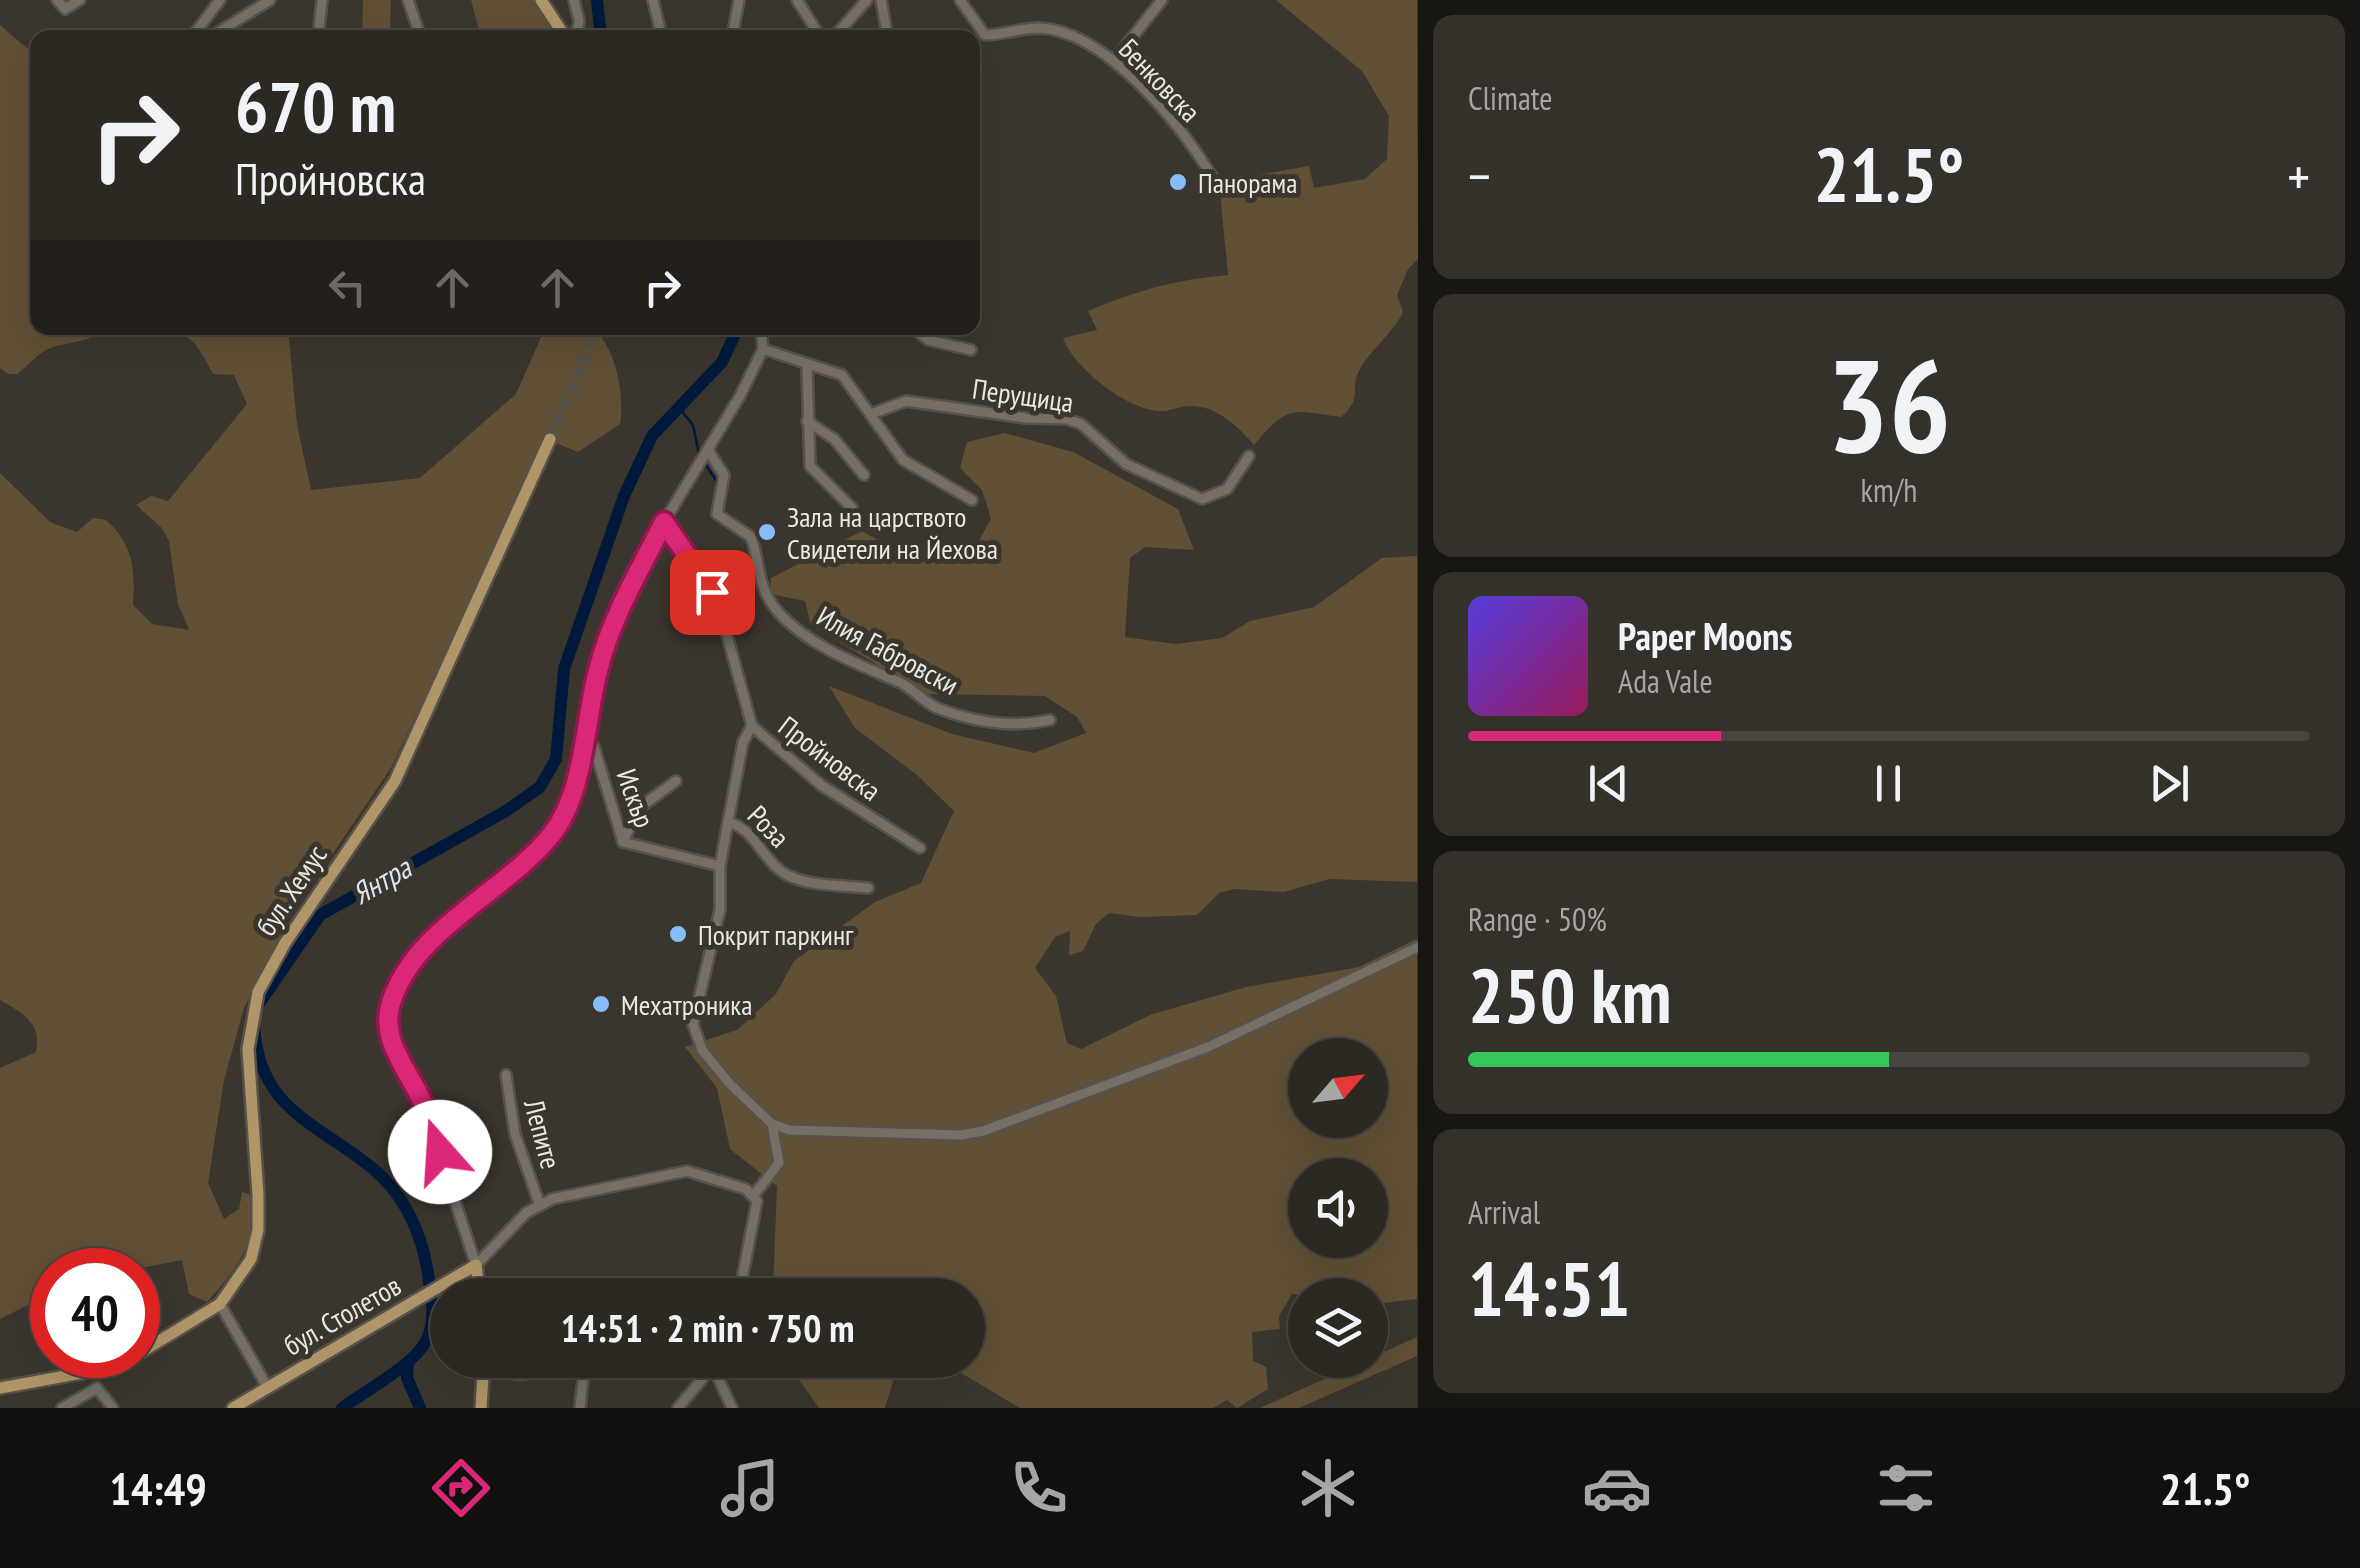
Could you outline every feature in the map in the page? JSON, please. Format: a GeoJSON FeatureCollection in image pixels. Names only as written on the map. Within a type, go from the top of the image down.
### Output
{"type":"FeatureCollection","features":[{"type":"Feature","properties":{"kind":"main road"},"geometry":{"type":"LineString","coordinates":[[541,0],[561,30]]}},
{"type":"Feature","properties":{"kind":"main road","name":"бул. Хемус"},"geometry":{"type":"LineString","coordinates":[[160,1341],[223,1309],[242,1278],[258,1230],[248,1050],[249,1022],[258,992],[285,942],[395,781],[550,439]]}},
{"type":"Feature","properties":{"kind":"main road"},"geometry":{"type":"LineString","coordinates":[[476,1266],[478,1278]]}},
{"type":"Feature","properties":{"kind":"main road","name":"бул. Столетов"},"geometry":{"type":"LineString","coordinates":[[233,1408],[476,1266]]}},
{"type":"Feature","properties":{"kind":"main road","name":"бул. Хемус"},"geometry":{"type":"LineString","coordinates":[[0,1388],[55,1378]]}},
{"type":"Feature","properties":{"kind":"main road"},"geometry":{"type":"LineString","coordinates":[[482,1408],[483,1378]]}},
{"type":"Feature","properties":{"kind":"street"},"geometry":{"type":"LineString","coordinates":[[57,0],[65,9],[80,0]]}},
{"type":"Feature","properties":{"kind":"street"},"geometry":{"type":"LineString","coordinates":[[196,30],[220,0]]}},
{"type":"Feature","properties":{"kind":"street"},"geometry":{"type":"LineString","coordinates":[[223,30],[270,0]]}},
{"type":"Feature","properties":{"kind":"street"},"geometry":{"type":"LineString","coordinates":[[319,30],[322,0]]}},
{"type":"Feature","properties":{"kind":"street"},"geometry":{"type":"LineString","coordinates":[[408,0],[418,30]]}},
{"type":"Feature","properties":{"kind":"street"},"geometry":{"type":"LineString","coordinates":[[574,0],[580,21],[578,30]]}},
{"type":"Feature","properties":{"kind":"street"},"geometry":{"type":"LineString","coordinates":[[654,0],[660,30]]}},
{"type":"Feature","properties":{"kind":"street"},"geometry":{"type":"LineString","coordinates":[[733,30],[739,0]]}},
{"type":"Feature","properties":{"kind":"street"},"geometry":{"type":"LineString","coordinates":[[797,0],[815,30]]}},
{"type":"Feature","properties":{"kind":"street"},"geometry":{"type":"LineString","coordinates":[[840,30],[867,0]]}},
{"type":"Feature","properties":{"kind":"street"},"geometry":{"type":"LineString","coordinates":[[881,0],[887,30]]}},
{"type":"Feature","properties":{"kind":"street","name":"Бенковска"},"geometry":{"type":"LineString","coordinates":[[960,0],[984,36],[1046,29],[1084,42],[1114,59],[1197,152],[1213,178]]}},
{"type":"Feature","properties":{"kind":"street"},"geometry":{"type":"LineString","coordinates":[[1114,59],[1162,0]]}},
{"type":"Feature","properties":{"kind":"street"},"geometry":{"type":"LineString","coordinates":[[754,1195],[720,1179],[686,1172],[539,1203],[476,1266],[421,1098],[392,1042],[390,1004],[411,966],[432,943],[554,832],[572,794],[603,653],[664,522],[706,459],[763,349],[762,335]]}},
{"type":"Feature","properties":{"kind":"street"},"geometry":{"type":"LineString","coordinates":[[922,335],[928,340],[972,350]]}},
{"type":"Feature","properties":{"kind":"street"},"geometry":{"type":"LineString","coordinates":[[763,349],[842,375],[912,469],[972,500]]}},
{"type":"Feature","properties":{"kind":"street"},"geometry":{"type":"LineString","coordinates":[[807,366],[810,466],[852,508]]}},
{"type":"Feature","properties":{"kind":"street","name":"Перущица"},"geometry":{"type":"LineString","coordinates":[[871,414],[906,401],[1026,418],[1067,419],[1082,424],[1126,464],[1202,500],[1228,489],[1249,456]]}},
{"type":"Feature","properties":{"kind":"street"},"geometry":{"type":"LineString","coordinates":[[807,421],[834,438],[864,475]]}},
{"type":"Feature","properties":{"kind":"street","name":"Илия Габровски"},"geometry":{"type":"LineString","coordinates":[[706,459],[724,476],[718,514],[751,537],[764,594],[776,611],[836,654],[875,675],[899,682],[934,707],[1021,726],[1050,720]]}},
{"type":"Feature","properties":{"kind":"street","name":"Пройновска"},"geometry":{"type":"LineString","coordinates":[[664,522],[720,610],[752,726],[821,786],[920,848]]}},
{"type":"Feature","properties":{"kind":"street","name":"Роза"},"geometry":{"type":"LineString","coordinates":[[752,726],[743,742],[728,822],[740,825],[781,871],[806,880],[868,888]]}},
{"type":"Feature","properties":{"kind":"street","name":"Искър"},"geometry":{"type":"LineString","coordinates":[[582,740],[594,747],[623,842],[720,866]]}},
{"type":"Feature","properties":{"kind":"street"},"geometry":{"type":"LineString","coordinates":[[623,842],[640,808],[676,781]]}},
{"type":"Feature","properties":{"kind":"street"},"geometry":{"type":"LineString","coordinates":[[728,822],[720,866],[720,910],[692,1024],[702,1050],[772,1124],[780,1163],[754,1195],[756,1208],[742,1278]]}},
{"type":"Feature","properties":{"kind":"street"},"geometry":{"type":"LineString","coordinates":[[772,1124],[805,1130],[961,1135],[983,1131],[1208,1046],[1418,947]]}},
{"type":"Feature","properties":{"kind":"street","name":"Лепите"},"geometry":{"type":"LineString","coordinates":[[506,1076],[515,1134],[539,1203]]}},
{"type":"Feature","properties":{"kind":"street"},"geometry":{"type":"LineString","coordinates":[[223,1309],[268,1388]]}},
{"type":"Feature","properties":{"kind":"street"},"geometry":{"type":"LineString","coordinates":[[580,1408],[583,1378]]}},
{"type":"Feature","properties":{"kind":"street"},"geometry":{"type":"LineString","coordinates":[[678,1408],[704,1378]]}},
{"type":"Feature","properties":{"kind":"street"},"geometry":{"type":"LineString","coordinates":[[721,1378],[732,1408]]}},
{"type":"Feature","properties":{"kind":"street"},"geometry":{"type":"LineString","coordinates":[[62,1408],[98,1388],[113,1408]]}},
{"type":"Feature","properties":{"kind":"shaded area"},"geometry":{"type":"Polygon","coordinates":[[[363,0],[391,0],[390,30],[362,30],[363,0]]]}},
{"type":"Feature","properties":{"kind":"shaded area"},"geometry":{"type":"Polygon","coordinates":[[[471,0],[534,0],[551,30],[479,30],[471,0]]]}},
{"type":"Feature","properties":{"kind":"shaded area"},"geometry":{"type":"Polygon","coordinates":[[[1276,0],[1417,0],[1418,259],[1408,269],[1397,295],[1403,312],[1362,365],[1348,410],[1341,417],[1292,413],[1275,422],[1254,445],[1234,424],[1209,409],[1190,406],[1159,411],[1117,395],[1078,362],[1063,338],[1097,330],[1088,311],[1105,304],[1174,283],[1228,275],[1219,182],[1309,166],[1314,188],[1365,179],[1387,159],[1389,116],[1362,71],[1276,0]]]}},
{"type":"Feature","properties":{"kind":"shaded area"},"geometry":{"type":"Polygon","coordinates":[[[0,25],[30,51],[30,335],[96,335],[45,351],[17,374],[0,368],[0,25]]]}},
{"type":"Feature","properties":{"kind":"shaded area"},"geometry":{"type":"Polygon","coordinates":[[[183,335],[289,335],[297,425],[311,490],[420,478],[516,394],[542,335],[603,335],[618,379],[620,424],[578,452],[546,439],[391,768],[289,918],[244,1008],[224,1080],[208,1183],[224,1219],[239,1209],[242,1192],[249,1194],[249,1239],[227,1279],[207,1302],[189,1294],[182,1260],[160,1264],[160,1248],[30,1248],[30,1304],[0,1319],[0,1068],[36,1052],[37,1042],[29,1020],[0,1000],[0,473],[50,522],[77,532],[93,518],[106,520],[122,539],[131,559],[133,605],[152,624],[189,630],[178,604],[169,541],[162,528],[136,505],[151,496],[168,501],[247,404],[234,375],[213,374],[201,352],[183,335]]]}},
{"type":"Feature","properties":{"kind":"shaded area"},"geometry":{"type":"Polygon","coordinates":[[[1005,433],[1073,452],[1178,509],[1194,550],[1145,547],[1130,558],[1125,637],[1176,644],[1222,638],[1250,621],[1314,607],[1382,558],[1417,556],[1417,882],[1329,879],[1284,892],[1234,889],[1219,893],[1197,915],[1141,917],[1109,913],[1096,924],[1083,951],[1069,955],[1070,931],[1055,937],[1035,968],[1056,996],[1067,1043],[1081,1049],[1150,1015],[1246,987],[1359,967],[1417,939],[1417,1299],[1388,1302],[1388,1278],[1288,1278],[1288,1301],[1279,1316],[1280,1329],[1252,1332],[1253,1361],[1266,1367],[1268,1389],[1237,1408],[1227,1400],[1213,1408],[1020,1408],[969,1378],[985,1378],[985,1278],[774,1278],[777,1186],[730,1149],[717,1088],[685,1047],[737,1030],[776,994],[794,961],[875,902],[921,883],[954,811],[917,775],[855,728],[829,686],[952,734],[1034,753],[1086,733],[1077,717],[1045,696],[926,694],[811,625],[805,601],[770,594],[771,578],[862,531],[918,563],[978,542],[991,519],[982,490],[960,468],[967,442],[1005,433]]]}},
{"type":"Feature","properties":{"kind":"shaded area"},"geometry":{"type":"Polygon","coordinates":[[[1417,1337],[1417,1356],[1388,1369],[1388,1350],[1417,1337]]]}},
{"type":"Feature","properties":{"kind":"shaded area"},"geometry":{"type":"Polygon","coordinates":[[[798,1378],[894,1378],[885,1408],[819,1408],[798,1378]]]}},
{"type":"Feature","properties":{"kind":"shaded area"},"geometry":{"type":"Polygon","coordinates":[[[1326,1378],[1367,1378],[1299,1408],[1260,1408],[1326,1378]]]}},
{"type":"Feature","properties":{"kind":"waterway","name":"Янтра"},"geometry":{"type":"LineString","coordinates":[[597,0],[600,30]]}},
{"type":"Feature","properties":{"kind":"waterway","name":"Янтра"},"geometry":{"type":"LineString","coordinates":[[260,1002],[320,915],[506,811],[540,787],[556,759],[564,669],[624,496],[652,436],[722,362],[735,335]]}},
{"type":"Feature","properties":{"kind":"waterway"},"geometry":{"type":"LineString","coordinates":[[679,408],[693,425],[699,454]]}},
{"type":"Feature","properties":{"kind":"waterway"},"geometry":{"type":"LineString","coordinates":[[703,461],[718,483]]}},
{"type":"Feature","properties":{"kind":"waterway","name":"Янтра"},"geometry":{"type":"LineString","coordinates":[[254,1026],[258,1054],[278,1095],[293,1111],[383,1178],[411,1218],[427,1265],[432,1311],[426,1341],[400,1368],[342,1408]]}},
{"type":"Feature","properties":{"kind":"waterway"},"geometry":{"type":"LineString","coordinates":[[408,1362],[407,1378],[420,1408]]}},
{"type":"Feature","properties":{"kind":"tunnel"},"geometry":{"type":"LineString","coordinates":[[550,439],[596,335]]}},
{"type":"Feature","properties":{"kind":"place","name":"Панорама"},"geometry":{"type":"Point","coordinates":[1178,182]}},
{"type":"Feature","properties":{"kind":"place","name":"Зала на царството Свидетели на Йехова"},"geometry":{"type":"Point","coordinates":[767,532]}},
{"type":"Feature","properties":{"kind":"place","name":"Покрит паркинг"},"geometry":{"type":"Point","coordinates":[678,934]}},
{"type":"Feature","properties":{"kind":"place","name":"Мехатроника"},"geometry":{"type":"Point","coordinates":[601,1004]}},
{"type":"Feature","properties":{"kind":"route"},"geometry":{"type":"LineString","coordinates":[[440,1152],[421,1098],[388,1031],[390,1004],[411,966],[432,943],[536,852],[561,820],[572,794],[603,653],[664,522],[712,592]]}}]}
